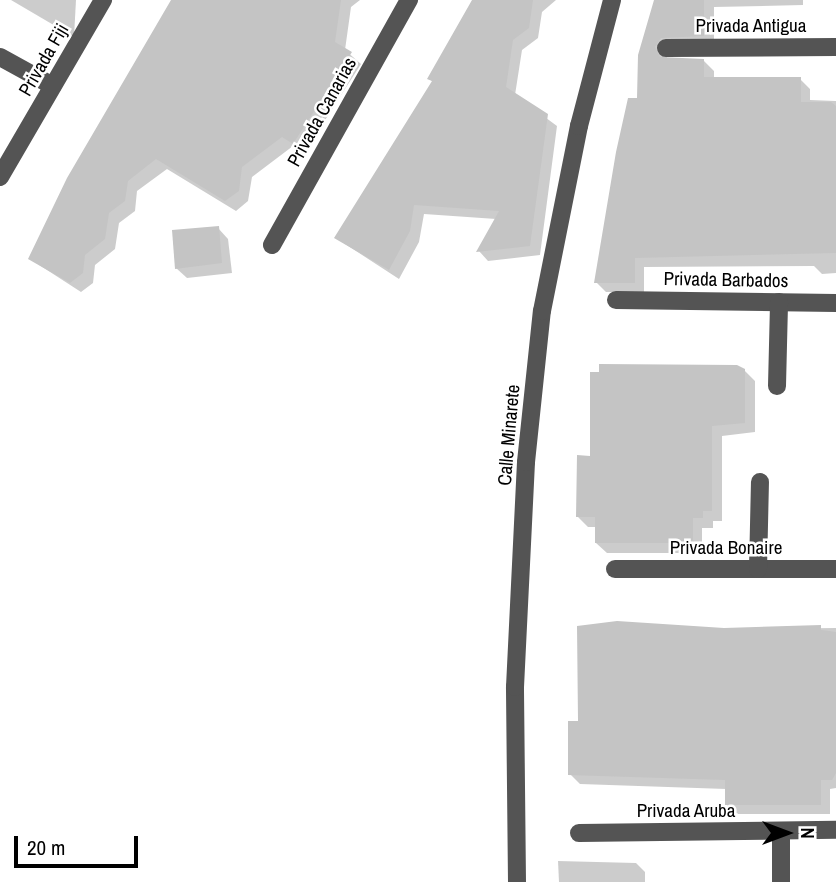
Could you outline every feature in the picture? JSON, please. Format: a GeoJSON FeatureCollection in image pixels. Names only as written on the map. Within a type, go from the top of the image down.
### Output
{"type":"FeatureCollection","features":[{"type":"Feature","properties":{"kind":"street","name":"Privada Fiji"},"geometry":{"type":"LineString","coordinates":[[0,177],[103,0]]}},
{"type":"Feature","properties":{"kind":"street","name":"Privada Canarias"},"geometry":{"type":"LineString","coordinates":[[272,245],[409,0]]}},
{"type":"Feature","properties":{"kind":"street","name":"Calle Minarete"},"geometry":{"type":"LineString","coordinates":[[517,882],[515,687],[526,463],[542,311],[579,126],[612,0]]}},
{"type":"Feature","properties":{"kind":"street","name":"Privada Antigua"},"geometry":{"type":"LineString","coordinates":[[666,48],[836,47]]}},
{"type":"Feature","properties":{"kind":"street"},"geometry":{"type":"LineString","coordinates":[[0,57],[53,86]]}},
{"type":"Feature","properties":{"kind":"street","name":"Privada Barbados"},"geometry":{"type":"LineString","coordinates":[[616,300],[836,303]]}},
{"type":"Feature","properties":{"kind":"street"},"geometry":{"type":"LineString","coordinates":[[777,386],[779,302]]}},
{"type":"Feature","properties":{"kind":"street"},"geometry":{"type":"LineString","coordinates":[[758,569],[760,482]]}},
{"type":"Feature","properties":{"kind":"street","name":"Privada Bonaire"},"geometry":{"type":"LineString","coordinates":[[615,569],[836,569]]}},
{"type":"Feature","properties":{"kind":"street","name":"Privada Aruba"},"geometry":{"type":"LineString","coordinates":[[579,832],[836,830]]}},
{"type":"Feature","properties":{"kind":"street"},"geometry":{"type":"LineString","coordinates":[[781,831],[781,882]]}},
{"type":"Feature","properties":{"kind":"building"},"geometry":{"type":"Polygon","coordinates":[[[171,0],[341,0],[335,42],[352,52],[293,144],[282,137],[242,167],[239,191],[225,201],[156,159],[128,181],[125,201],[109,213],[105,239],[85,255],[83,273],[70,283],[28,259],[67,178],[171,0]]]}},
{"type":"Feature","properties":{"kind":"building"},"geometry":{"type":"Polygon","coordinates":[[[472,0],[533,0],[529,28],[513,40],[506,87],[548,114],[530,246],[476,252],[499,211],[414,205],[410,231],[389,270],[334,238],[432,81],[427,79],[472,0]]]}},
{"type":"Feature","properties":{"kind":"building"},"geometry":{"type":"Polygon","coordinates":[[[654,0],[704,0],[704,36],[661,38],[655,47],[660,57],[704,59],[704,77],[801,77],[801,102],[831,102],[836,106],[836,253],[635,258],[635,283],[594,283],[616,152],[628,98],[637,98],[638,55],[654,0]]]}},
{"type":"Feature","properties":{"kind":"building"},"geometry":{"type":"Polygon","coordinates":[[[219,226],[222,263],[175,269],[172,230],[219,226]]]}},
{"type":"Feature","properties":{"kind":"building"},"geometry":{"type":"Polygon","coordinates":[[[599,364],[737,365],[745,369],[745,423],[712,426],[712,511],[703,511],[703,518],[693,518],[693,543],[595,543],[595,517],[576,517],[577,455],[590,456],[590,372],[599,372],[599,364]]]}},
{"type":"Feature","properties":{"kind":"building"},"geometry":{"type":"Polygon","coordinates":[[[617,621],[724,628],[821,625],[821,630],[836,632],[836,773],[832,780],[821,780],[821,805],[725,805],[725,780],[568,775],[568,721],[578,721],[577,626],[617,621]]]}}]}
